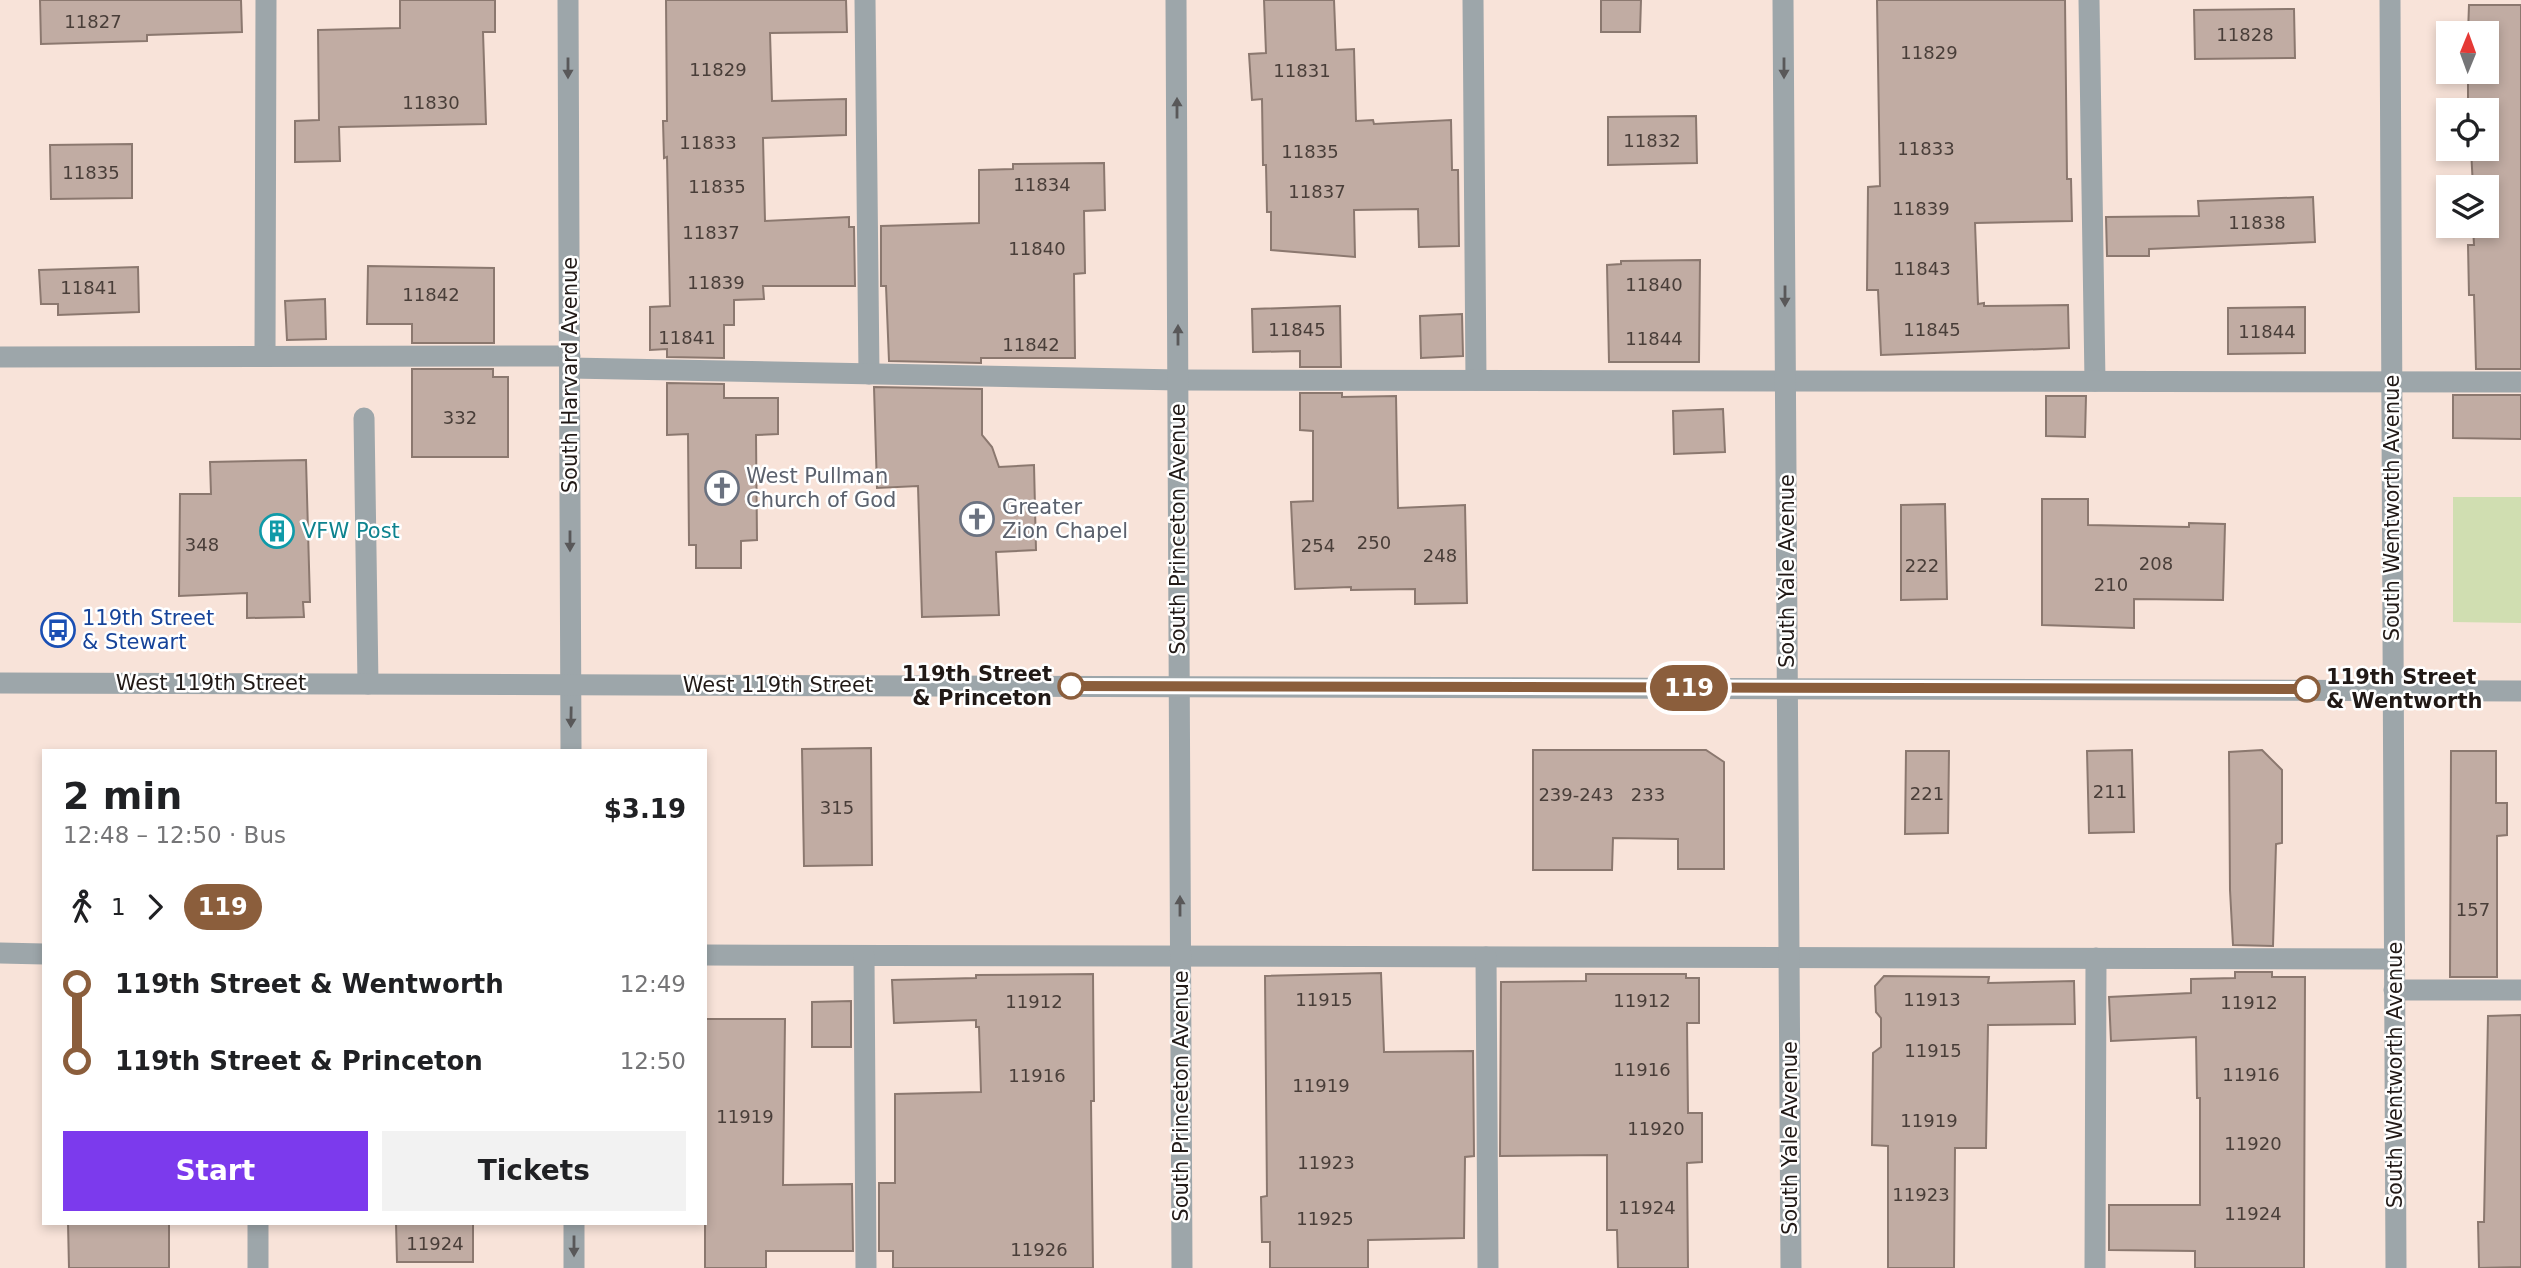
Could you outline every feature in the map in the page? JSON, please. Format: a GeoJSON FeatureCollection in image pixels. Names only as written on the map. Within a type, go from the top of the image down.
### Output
{"type":"FeatureCollection","features":[{"type":"Feature","properties":{"kind":"street"},"geometry":{"type":"LineString","coordinates":[[264,356],[266,0]]}},
{"type":"Feature","properties":{"kind":"street","name":"South Harvard Avenue"},"geometry":{"type":"LineString","coordinates":[[568,0],[570,749]]}},
{"type":"Feature","properties":{"kind":"street"},"geometry":{"type":"LineString","coordinates":[[864,0],[869,374]]}},
{"type":"Feature","properties":{"kind":"street","name":"South Princeton Avenue"},"geometry":{"type":"LineString","coordinates":[[1176,0],[1182,1268]]}},
{"type":"Feature","properties":{"kind":"street"},"geometry":{"type":"LineString","coordinates":[[1473,0],[1476,380]]}},
{"type":"Feature","properties":{"kind":"street","name":"South Yale Avenue"},"geometry":{"type":"LineString","coordinates":[[1783,0],[1791,1268]]}},
{"type":"Feature","properties":{"kind":"street"},"geometry":{"type":"LineString","coordinates":[[2089,0],[2095,382]]}},
{"type":"Feature","properties":{"kind":"street","name":"South Wentworth Avenue"},"geometry":{"type":"LineString","coordinates":[[2389,0],[2396,1268]]}},
{"type":"Feature","properties":{"kind":"street"},"geometry":{"type":"LineString","coordinates":[[0,357],[264,356],[570,362],[869,374],[1178,380],[2521,382]]}},
{"type":"Feature","properties":{"kind":"street"},"geometry":{"type":"LineString","coordinates":[[364,418],[368,684]]}},
{"type":"Feature","properties":{"kind":"street","name":"West 119th Street"},"geometry":{"type":"LineString","coordinates":[[0,682],[2521,691]]}},
{"type":"Feature","properties":{"kind":"street"},"geometry":{"type":"LineString","coordinates":[[0,953],[42,954]]}},
{"type":"Feature","properties":{"kind":"street"},"geometry":{"type":"LineString","coordinates":[[707,955],[2394,959]]}},
{"type":"Feature","properties":{"kind":"street"},"geometry":{"type":"LineString","coordinates":[[864,956],[866,1268]]}},
{"type":"Feature","properties":{"kind":"street"},"geometry":{"type":"LineString","coordinates":[[1486,957],[1488,1268]]}},
{"type":"Feature","properties":{"kind":"street"},"geometry":{"type":"LineString","coordinates":[[2095,1268],[2096,958]]}},
{"type":"Feature","properties":{"kind":"street"},"geometry":{"type":"LineString","coordinates":[[2394,990],[2521,990]]}},
{"type":"Feature","properties":{"kind":"street"},"geometry":{"type":"LineString","coordinates":[[258,1225],[258,1268]]}},
{"type":"Feature","properties":{"kind":"street"},"geometry":{"type":"LineString","coordinates":[[574,1225],[574,1268]]}},
{"type":"Feature","properties":{"kind":"green space"},"geometry":{"type":"Polygon","coordinates":[[[2453,497],[2521,497],[2521,623],[2453,622],[2453,497]]]}},
{"type":"Feature","properties":{"kind":"building"},"geometry":{"type":"Polygon","coordinates":[[[40,0],[241,0],[242,32],[147,35],[147,41],[41,44],[40,0]]]}},
{"type":"Feature","properties":{"kind":"building"},"geometry":{"type":"Polygon","coordinates":[[[400,0],[495,0],[495,32],[483,32],[486,124],[339,127],[340,161],[295,162],[295,121],[319,120],[318,30],[400,28],[400,0]]]}},
{"type":"Feature","properties":{"kind":"building"},"geometry":{"type":"Polygon","coordinates":[[[666,0],[846,0],[847,32],[770,33],[772,101],[846,99],[846,135],[763,138],[765,221],[849,217],[849,227],[854,227],[855,286],[763,286],[764,299],[734,300],[734,325],[724,325],[724,358],[667,357],[667,349],[650,350],[650,307],[670,306],[667,157],[664,158],[663,121],[667,121],[666,0]]]}},
{"type":"Feature","properties":{"kind":"building"},"geometry":{"type":"Polygon","coordinates":[[[1264,0],[1334,0],[1336,50],[1354,49],[1356,121],[1373,120],[1374,124],[1451,120],[1452,170],[1458,170],[1459,246],[1419,247],[1418,209],[1354,210],[1355,257],[1271,250],[1271,212],[1267,212],[1266,165],[1263,165],[1262,99],[1252,100],[1249,54],[1266,53],[1264,0]]]}},
{"type":"Feature","properties":{"kind":"building"},"geometry":{"type":"Polygon","coordinates":[[[1601,0],[1641,0],[1640,32],[1601,32],[1601,0]]]}},
{"type":"Feature","properties":{"kind":"building"},"geometry":{"type":"Polygon","coordinates":[[[1877,0],[2065,0],[2067,179],[2071,179],[2072,221],[1975,223],[1978,304],[2068,305],[2069,348],[1881,355],[1878,290],[1867,290],[1868,187],[1880,186],[1877,0]]]}},
{"type":"Feature","properties":{"kind":"building"},"geometry":{"type":"Polygon","coordinates":[[[2469,5],[2521,5],[2521,369],[2476,369],[2474,295],[2469,295],[2468,245],[2474,245],[2474,238],[2499,238],[2499,175],[2472,175],[2472,161],[2499,161],[2499,98],[2468,98],[2468,84],[2499,84],[2499,21],[2468,21],[2469,5]]]}},
{"type":"Feature","properties":{"kind":"building"},"geometry":{"type":"Polygon","coordinates":[[[2294,9],[2295,58],[2195,59],[2194,10],[2294,9]]]}},
{"type":"Feature","properties":{"kind":"building"},"geometry":{"type":"Polygon","coordinates":[[[1696,116],[1697,163],[1608,165],[1608,117],[1696,116]]]}},
{"type":"Feature","properties":{"kind":"building"},"geometry":{"type":"Polygon","coordinates":[[[132,144],[132,198],[51,199],[50,145],[132,144]]]}},
{"type":"Feature","properties":{"kind":"building"},"geometry":{"type":"Polygon","coordinates":[[[1104,163],[1105,210],[1084,211],[1085,273],[1074,274],[1075,358],[981,358],[981,363],[889,361],[886,286],[881,286],[881,226],[979,223],[979,170],[1013,169],[1013,164],[1104,163]]]}},
{"type":"Feature","properties":{"kind":"building"},"geometry":{"type":"Polygon","coordinates":[[[2313,197],[2315,242],[2149,249],[2149,256],[2107,256],[2106,217],[2199,216],[2198,201],[2313,197]]]}},
{"type":"Feature","properties":{"kind":"building"},"geometry":{"type":"Polygon","coordinates":[[[1700,260],[1699,362],[1609,362],[1607,265],[1621,264],[1621,261],[1700,260]]]}},
{"type":"Feature","properties":{"kind":"building"},"geometry":{"type":"Polygon","coordinates":[[[368,266],[494,268],[494,343],[412,343],[412,324],[367,324],[368,266]]]}},
{"type":"Feature","properties":{"kind":"building"},"geometry":{"type":"Polygon","coordinates":[[[138,267],[139,312],[58,315],[58,304],[41,304],[39,270],[138,267]]]}},
{"type":"Feature","properties":{"kind":"building"},"geometry":{"type":"Polygon","coordinates":[[[325,299],[326,339],[287,340],[285,301],[325,299]]]}},
{"type":"Feature","properties":{"kind":"building"},"geometry":{"type":"Polygon","coordinates":[[[1340,306],[1341,367],[1300,367],[1300,351],[1253,352],[1252,309],[1340,306]]]}},
{"type":"Feature","properties":{"kind":"building"},"geometry":{"type":"Polygon","coordinates":[[[2305,307],[2305,353],[2228,354],[2228,308],[2305,307]]]}},
{"type":"Feature","properties":{"kind":"building"},"geometry":{"type":"Polygon","coordinates":[[[1462,314],[1463,356],[1421,358],[1420,316],[1462,314]]]}},
{"type":"Feature","properties":{"kind":"building"},"geometry":{"type":"Polygon","coordinates":[[[412,369],[493,369],[493,377],[508,377],[508,457],[412,457],[412,369]]]}},
{"type":"Feature","properties":{"kind":"building","name":"West Pullman Church of God"},"geometry":{"type":"Polygon","coordinates":[[[667,383],[724,384],[724,398],[778,398],[778,434],[756,435],[757,540],[741,541],[741,568],[696,568],[696,545],[689,545],[688,434],[667,435],[667,383]]]}},
{"type":"Feature","properties":{"kind":"building","name":"Greater Zion Chapel"},"geometry":{"type":"Polygon","coordinates":[[[874,387],[982,389],[982,435],[992,447],[999,467],[1034,465],[1036,550],[996,552],[999,615],[922,617],[918,486],[877,488],[874,387]]]}},
{"type":"Feature","properties":{"kind":"building"},"geometry":{"type":"Polygon","coordinates":[[[1300,393],[1342,393],[1342,397],[1396,396],[1398,508],[1465,505],[1467,603],[1415,604],[1415,589],[1295,589],[1291,502],[1313,501],[1313,431],[1300,430],[1300,393]]]}},
{"type":"Feature","properties":{"kind":"building"},"geometry":{"type":"Polygon","coordinates":[[[2453,395],[2521,395],[2521,439],[2453,438],[2453,395]]]}},
{"type":"Feature","properties":{"kind":"building"},"geometry":{"type":"Polygon","coordinates":[[[2046,396],[2086,396],[2085,437],[2046,436],[2046,396]]]}},
{"type":"Feature","properties":{"kind":"building"},"geometry":{"type":"Polygon","coordinates":[[[1723,409],[1725,452],[1674,454],[1673,411],[1723,409]]]}},
{"type":"Feature","properties":{"kind":"building"},"geometry":{"type":"Polygon","coordinates":[[[306,460],[310,602],[303,602],[304,617],[247,618],[247,593],[179,596],[180,494],[211,494],[210,462],[306,460]]]}},
{"type":"Feature","properties":{"kind":"building"},"geometry":{"type":"Polygon","coordinates":[[[2042,499],[2088,499],[2088,525],[2189,527],[2189,523],[2225,524],[2223,600],[2134,599],[2134,628],[2042,625],[2042,499]]]}},
{"type":"Feature","properties":{"kind":"building"},"geometry":{"type":"Polygon","coordinates":[[[1945,504],[1947,599],[1901,600],[1901,505],[1945,504]]]}},
{"type":"Feature","properties":{"kind":"building"},"geometry":{"type":"Polygon","coordinates":[[[871,748],[872,865],[804,866],[802,749],[871,748]]]}},
{"type":"Feature","properties":{"kind":"building"},"geometry":{"type":"Polygon","coordinates":[[[1533,750],[1706,750],[1724,762],[1724,869],[1678,869],[1678,839],[1613,838],[1612,870],[1533,870],[1533,750]]]}},
{"type":"Feature","properties":{"kind":"building"},"geometry":{"type":"Polygon","coordinates":[[[2132,750],[2134,832],[2089,833],[2087,751],[2132,750]]]}},
{"type":"Feature","properties":{"kind":"building"},"geometry":{"type":"Polygon","coordinates":[[[2262,750],[2282,770],[2282,843],[2276,844],[2273,946],[2233,945],[2229,752],[2262,750]]]}},
{"type":"Feature","properties":{"kind":"building"},"geometry":{"type":"Polygon","coordinates":[[[1906,751],[1949,751],[1948,833],[1905,834],[1906,751]]]}},
{"type":"Feature","properties":{"kind":"building"},"geometry":{"type":"Polygon","coordinates":[[[2451,751],[2496,751],[2496,803],[2507,803],[2507,835],[2497,836],[2497,977],[2450,977],[2451,751]]]}},
{"type":"Feature","properties":{"kind":"building"},"geometry":{"type":"Polygon","coordinates":[[[2235,972],[2272,972],[2272,977],[2305,977],[2304,1268],[2195,1268],[2195,1251],[2109,1250],[2109,1205],[2200,1205],[2200,1098],[2197,1098],[2196,1037],[2111,1041],[2109,997],[2191,993],[2191,979],[2235,978],[2235,972]]]}},
{"type":"Feature","properties":{"kind":"building"},"geometry":{"type":"Polygon","coordinates":[[[1381,973],[1384,1052],[1473,1051],[1474,1156],[1465,1157],[1464,1238],[1368,1240],[1368,1268],[1270,1268],[1270,1242],[1262,1242],[1261,1197],[1267,1196],[1265,976],[1381,973]]]}},
{"type":"Feature","properties":{"kind":"building"},"geometry":{"type":"Polygon","coordinates":[[[1093,974],[1093,1268],[893,1268],[893,1251],[879,1251],[879,1183],[895,1183],[895,1094],[981,1092],[979,1027],[976,1027],[976,1020],[894,1023],[892,980],[976,978],[976,975],[1093,974]]]}},
{"type":"Feature","properties":{"kind":"building"},"geometry":{"type":"Polygon","coordinates":[[[1586,974],[1686,974],[1686,978],[1699,978],[1699,1023],[1687,1023],[1688,1113],[1702,1113],[1702,1162],[1687,1163],[1688,1268],[1618,1268],[1617,1230],[1607,1230],[1607,1155],[1500,1156],[1501,982],[1586,981],[1586,974]]]}},
{"type":"Feature","properties":{"kind":"building"},"geometry":{"type":"Polygon","coordinates":[[[1884,976],[1989,977],[1988,983],[2074,981],[2075,1024],[1988,1025],[1986,1148],[1955,1148],[1954,1268],[1888,1268],[1888,1146],[1872,1145],[1873,1053],[1881,1047],[1881,1018],[1876,1012],[1875,986],[1884,976]]]}},
{"type":"Feature","properties":{"kind":"building"},"geometry":{"type":"Polygon","coordinates":[[[851,1001],[851,1047],[812,1047],[812,1002],[851,1001]]]}},
{"type":"Feature","properties":{"kind":"building"},"geometry":{"type":"Polygon","coordinates":[[[2521,1015],[2521,1267],[2479,1268],[2478,1222],[2484,1222],[2488,1016],[2521,1015]]]}},
{"type":"Feature","properties":{"kind":"building"},"geometry":{"type":"Polygon","coordinates":[[[707,1019],[785,1019],[783,1185],[852,1184],[853,1251],[766,1251],[766,1268],[705,1268],[707,1019]]]}},
{"type":"Feature","properties":{"kind":"building"},"geometry":{"type":"Polygon","coordinates":[[[68,1225],[169,1225],[169,1268],[69,1268],[68,1225]]]}},
{"type":"Feature","properties":{"kind":"building"},"geometry":{"type":"Polygon","coordinates":[[[396,1225],[473,1225],[473,1262],[397,1262],[396,1225]]]}},
{"type":"Feature","properties":{"kind":"bus line","name":"119"},"geometry":{"type":"LineString","coordinates":[[1071,686],[2307,689]]}},
{"type":"Feature","properties":{"kind":"place","name":"West Pullman Church of God"},"geometry":{"type":"Point","coordinates":[722,488]}},
{"type":"Feature","properties":{"kind":"place","name":"Greater Zion Chapel"},"geometry":{"type":"Point","coordinates":[977,519]}},
{"type":"Feature","properties":{"kind":"place","name":"VFW Post"},"geometry":{"type":"Point","coordinates":[277,531]}},
{"type":"Feature","properties":{"kind":"place","name":"119th Street & Stewart"},"geometry":{"type":"Point","coordinates":[58,630]}},
{"type":"Feature","properties":{"kind":"place","name":"119th Street & Princeton"},"geometry":{"type":"Point","coordinates":[1071,686]}},
{"type":"Feature","properties":{"kind":"place","name":"119th Street & Wentworth"},"geometry":{"type":"Point","coordinates":[2307,689]}}]}
